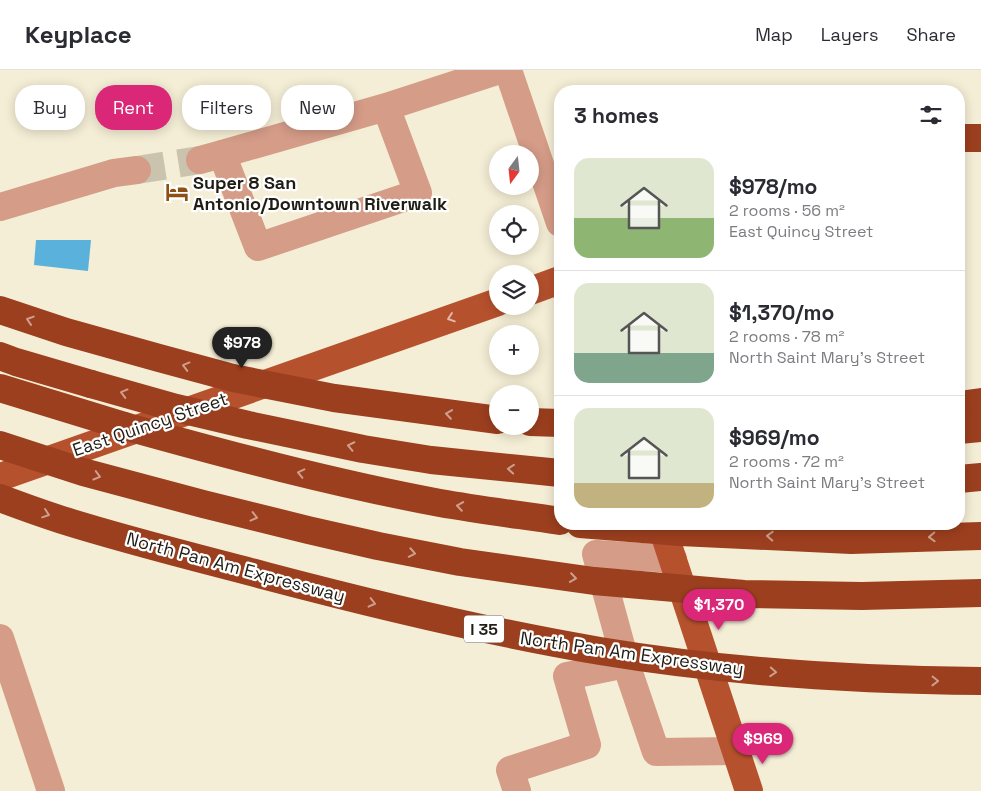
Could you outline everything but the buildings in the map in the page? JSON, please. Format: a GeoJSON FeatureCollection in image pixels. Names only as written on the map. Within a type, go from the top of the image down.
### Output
{"type":"FeatureCollection","features":[{"type":"Feature","properties":{"kind":"highway"},"geometry":{"type":"LineString","coordinates":[[0,310],[66,332],[233,378],[334,398],[489,419]]}},
{"type":"Feature","properties":{"kind":"highway"},"geometry":{"type":"LineString","coordinates":[[0,356],[176,408],[248,425],[363,449],[431,460],[554,472]]}},
{"type":"Feature","properties":{"kind":"highway"},"geometry":{"type":"LineString","coordinates":[[0,388],[124,426],[266,465],[441,503],[554,520]]}},
{"type":"Feature","properties":{"kind":"highway"},"geometry":{"type":"LineString","coordinates":[[965,404],[981,402]]}},
{"type":"Feature","properties":{"kind":"highway"},"geometry":{"type":"LineString","coordinates":[[539,422],[554,423]]}},
{"type":"Feature","properties":{"kind":"highway"},"geometry":{"type":"LineString","coordinates":[[965,429],[981,428]]}},
{"type":"Feature","properties":{"kind":"highway"},"geometry":{"type":"LineString","coordinates":[[0,445],[83,472],[203,504],[343,538],[469,564],[594,582],[744,594],[862,596],[981,592]]}},
{"type":"Feature","properties":{"kind":"highway"},"geometry":{"type":"LineString","coordinates":[[965,478],[981,477]]}},
{"type":"Feature","properties":{"kind":"highway","name":"North Pan Am Expressway"},"geometry":{"type":"LineString","coordinates":[[0,498],[62,520],[158,548],[397,610],[533,639],[674,662],[761,671],[899,680],[981,681]]}},
{"type":"Feature","properties":{"kind":"highway"},"geometry":{"type":"LineString","coordinates":[[655,530],[851,540],[981,536]]}},
{"type":"Feature","properties":{"kind":"main road"},"geometry":{"type":"LineString","coordinates":[[539,288],[554,282]]}},
{"type":"Feature","properties":{"kind":"main road","name":"East Quincy Street"},"geometry":{"type":"LineString","coordinates":[[0,476],[489,305]]}},
{"type":"Feature","properties":{"kind":"main road"},"geometry":{"type":"LineString","coordinates":[[663,530],[749,791]]}},
{"type":"Feature","properties":{"kind":"street"},"geometry":{"type":"LineString","coordinates":[[386,107],[418,194],[258,247],[211,157],[386,107],[500,70]]}},
{"type":"Feature","properties":{"kind":"street"},"geometry":{"type":"LineString","coordinates":[[508,70],[554,205]]}},
{"type":"Feature","properties":{"kind":"street"},"geometry":{"type":"LineString","coordinates":[[0,207],[114,173],[137,170]]}},
{"type":"Feature","properties":{"kind":"street"},"geometry":{"type":"LineString","coordinates":[[672,559],[596,554],[626,664],[656,752],[736,752]]}},
{"type":"Feature","properties":{"kind":"street"},"geometry":{"type":"LineString","coordinates":[[0,638],[51,791]]}},
{"type":"Feature","properties":{"kind":"street"},"geometry":{"type":"LineString","coordinates":[[517,791],[510,770],[587,745],[567,676],[626,664]]}},
{"type":"Feature","properties":{"kind":"water"},"geometry":{"type":"Polygon","coordinates":[[[36,240],[91,240],[88,271],[34,265],[36,240]]]}},
{"type":"Feature","properties":{"kind":"tunnel"},"geometry":{"type":"LineString","coordinates":[[137,170],[200,160]]}},
{"type":"Feature","properties":{"kind":"place","name":"Super 8 San Antonio/Downtown Riverwalk"},"geometry":{"type":"Point","coordinates":[177,192]}}]}
